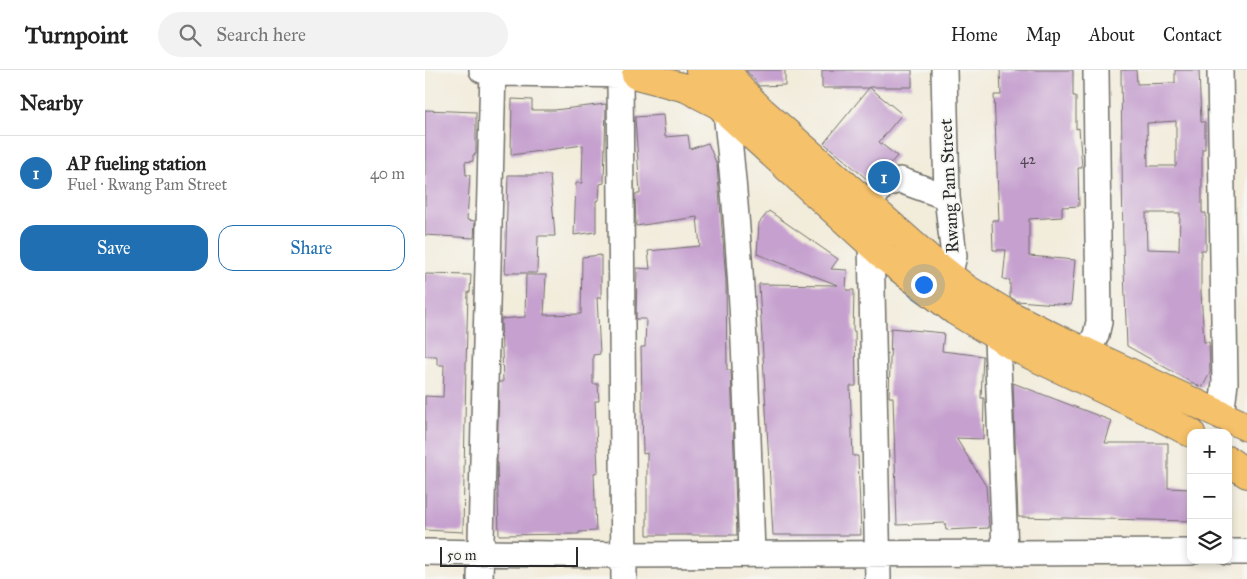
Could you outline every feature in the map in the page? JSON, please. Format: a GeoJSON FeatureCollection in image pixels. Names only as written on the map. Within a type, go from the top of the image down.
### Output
{"type":"FeatureCollection","features":[{"type":"Feature","properties":{"kind":"main road"},"geometry":{"type":"LineString","coordinates":[[628,75],[686,88],[721,85],[869,206],[942,286],[997,338],[1081,364],[1247,427]]}},
{"type":"Feature","properties":{"kind":"main road"},"geometry":{"type":"LineString","coordinates":[[721,85],[871,244],[942,286],[1008,314],[1153,413],[1187,431]]}},
{"type":"Feature","properties":{"kind":"main road"},"geometry":{"type":"LineString","coordinates":[[1232,463],[1247,474]]}},
{"type":"Feature","properties":{"kind":"street","name":"Rwang Pam Street"},"geometry":{"type":"LineString","coordinates":[[942,286],[954,256],[947,197],[944,70]]}},
{"type":"Feature","properties":{"kind":"street"},"geometry":{"type":"LineString","coordinates":[[1081,364],[1096,335],[1099,322],[1096,70]]}},
{"type":"Feature","properties":{"kind":"street"},"geometry":{"type":"LineString","coordinates":[[1220,70],[1225,383],[1221,416]]}},
{"type":"Feature","properties":{"kind":"street"},"geometry":{"type":"LineString","coordinates":[[480,579],[489,71],[628,75],[721,85],[742,286],[753,554]]}},
{"type":"Feature","properties":{"kind":"street"},"geometry":{"type":"LineString","coordinates":[[624,567],[628,75]]}},
{"type":"Feature","properties":{"kind":"street"},"geometry":{"type":"LineString","coordinates":[[869,206],[882,185],[900,180],[947,197]]}},
{"type":"Feature","properties":{"kind":"street"},"geometry":{"type":"LineString","coordinates":[[871,244],[878,579]]}},
{"type":"Feature","properties":{"kind":"street"},"geometry":{"type":"LineString","coordinates":[[997,338],[1005,552]]}},
{"type":"Feature","properties":{"kind":"street"},"geometry":{"type":"LineString","coordinates":[[425,552],[480,554],[624,567],[753,554],[1187,552]]}},
{"type":"Feature","properties":{"kind":"street"},"geometry":{"type":"LineString","coordinates":[[1232,552],[1247,552]]}},
{"type":"Feature","properties":{"kind":"building"},"geometry":{"type":"Polygon","coordinates":[[[746,70],[785,70],[785,85],[759,86],[746,70]]]}},
{"type":"Feature","properties":{"kind":"building"},"geometry":{"type":"Polygon","coordinates":[[[822,70],[912,70],[912,87],[869,87],[902,114],[879,142],[897,156],[886,169],[878,171],[868,180],[824,143],[869,88],[822,88],[822,70]]]}},
{"type":"Feature","properties":{"kind":"building"},"geometry":{"type":"Polygon","coordinates":[[[1000,70],[1073,70],[1073,96],[1076,96],[1076,129],[1079,128],[1082,168],[1078,168],[1079,206],[1062,207],[1062,217],[1029,219],[1029,256],[1075,260],[1071,305],[1017,301],[1010,297],[1010,280],[1003,279],[1006,250],[993,250],[992,220],[999,220],[994,95],[1001,95],[1000,70]]]}},
{"type":"Feature","properties":{"kind":"building"},"geometry":{"type":"Polygon","coordinates":[[[1121,70],[1136,70],[1137,84],[1175,83],[1175,70],[1199,70],[1201,122],[1205,122],[1205,149],[1202,149],[1202,213],[1206,213],[1206,250],[1201,250],[1201,292],[1204,342],[1209,342],[1210,373],[1202,388],[1127,346],[1123,246],[1121,70]],[[1176,121],[1147,123],[1148,166],[1176,166],[1176,121]],[[1146,213],[1147,249],[1179,250],[1180,213],[1146,213]]]}},
{"type":"Feature","properties":{"kind":"building"},"geometry":{"type":"Polygon","coordinates":[[[512,99],[532,100],[532,110],[554,110],[606,104],[604,183],[600,184],[599,200],[596,201],[596,232],[574,235],[576,183],[582,183],[583,145],[511,155],[512,99]]]}},
{"type":"Feature","properties":{"kind":"building"},"geometry":{"type":"Polygon","coordinates":[[[425,110],[476,112],[476,154],[473,155],[473,161],[465,162],[466,175],[470,175],[467,220],[475,221],[474,238],[425,235],[425,110]]]}},
{"type":"Feature","properties":{"kind":"building"},"geometry":{"type":"Polygon","coordinates":[[[663,115],[665,137],[688,135],[690,149],[708,143],[717,165],[726,280],[727,370],[731,370],[737,535],[647,535],[647,453],[643,454],[641,347],[645,347],[646,319],[636,319],[637,268],[650,269],[648,251],[700,246],[697,217],[636,226],[635,194],[640,194],[635,117],[663,115]]]}},
{"type":"Feature","properties":{"kind":"building"},"geometry":{"type":"Polygon","coordinates":[[[508,175],[550,175],[555,236],[538,236],[537,273],[505,273],[508,175]]]}},
{"type":"Feature","properties":{"kind":"building"},"geometry":{"type":"Polygon","coordinates":[[[769,211],[838,259],[831,269],[847,270],[846,290],[854,290],[853,331],[855,331],[856,386],[850,386],[853,456],[858,456],[861,535],[773,535],[759,284],[838,285],[757,254],[759,223],[769,211]]]}},
{"type":"Feature","properties":{"kind":"building"},"geometry":{"type":"Polygon","coordinates":[[[601,255],[601,298],[597,298],[600,354],[593,355],[593,384],[598,384],[599,401],[595,401],[598,472],[594,473],[596,531],[579,532],[579,534],[499,535],[497,460],[499,382],[503,382],[501,319],[525,317],[526,275],[546,275],[544,315],[581,314],[582,257],[601,255]]]}},
{"type":"Feature","properties":{"kind":"building"},"geometry":{"type":"Polygon","coordinates":[[[425,274],[471,275],[470,292],[468,292],[463,532],[425,530],[425,396],[443,397],[444,365],[437,365],[437,356],[425,356],[425,274]]]}},
{"type":"Feature","properties":{"kind":"building"},"geometry":{"type":"Polygon","coordinates":[[[891,328],[944,333],[942,351],[983,356],[981,398],[984,398],[983,439],[956,438],[986,486],[989,528],[946,530],[945,523],[897,525],[893,397],[889,397],[891,328]]]}},
{"type":"Feature","properties":{"kind":"building"},"geometry":{"type":"Polygon","coordinates":[[[1013,383],[1112,421],[1105,443],[1168,443],[1168,488],[1187,489],[1187,521],[1018,517],[1013,383]]]}},
{"type":"Feature","properties":{"kind":"place","name":"AP fueling station"},"geometry":{"type":"Point","coordinates":[884,177]}}]}
